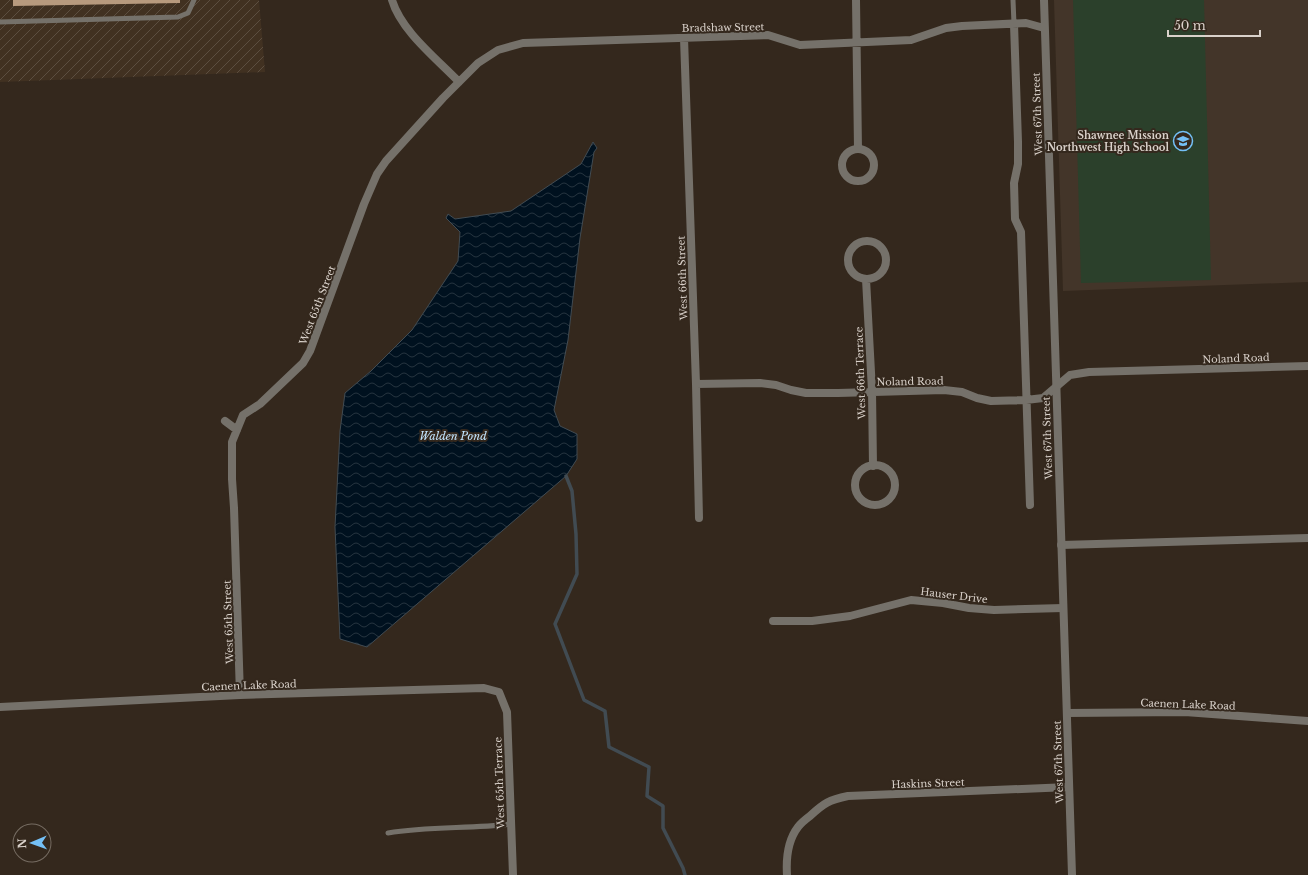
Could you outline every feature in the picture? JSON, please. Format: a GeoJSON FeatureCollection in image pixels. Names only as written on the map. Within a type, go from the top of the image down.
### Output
{"type":"FeatureCollection","features":[{"type":"Feature","properties":{"kind":"street"},"geometry":{"type":"LineString","coordinates":[[392,0],[395,10],[405,27],[459,82]]}},
{"type":"Feature","properties":{"kind":"street"},"geometry":{"type":"LineString","coordinates":[[856,0],[858,149]]}},
{"type":"Feature","properties":{"kind":"street","name":"West 67th Street"},"geometry":{"type":"LineString","coordinates":[[1044,0],[1072,875]]}},
{"type":"Feature","properties":{"kind":"street","name":"Bradshaw Street"},"geometry":{"type":"LineString","coordinates":[[459,82],[478,63],[498,50],[524,43],[768,35],[800,45],[911,40],[946,28],[954,27],[1026,23],[1044,28]]}},
{"type":"Feature","properties":{"kind":"street","name":"West 67th Street"},"geometry":{"type":"LineString","coordinates":[[1014,24],[1018,142],[1018,164],[1014,183],[1015,219],[1020,232],[1030,506]]}},
{"type":"Feature","properties":{"kind":"street","name":"West 66th Street"},"geometry":{"type":"LineString","coordinates":[[684,38],[699,518]]}},
{"type":"Feature","properties":{"kind":"street","name":"West 65th Street"},"geometry":{"type":"LineString","coordinates":[[240,695],[232,442],[243,415],[260,404],[303,363],[310,351],[364,204],[377,174],[386,161],[459,82]]}},
{"type":"Feature","properties":{"kind":"street"},"geometry":{"type":"LineString","coordinates":[[858,149],[863,149],[872,155],[874,165],[871,175],[863,181],[858,181],[848,177],[842,168],[844,157],[848,152],[858,149]]}},
{"type":"Feature","properties":{"kind":"street"},"geometry":{"type":"LineString","coordinates":[[868,241],[874,242],[883,250],[886,261],[882,272],[877,276],[866,279],[859,278],[850,269],[848,256],[855,245],[868,241]]}},
{"type":"Feature","properties":{"kind":"street","name":"West 66th Terrace"},"geometry":{"type":"LineString","coordinates":[[866,279],[872,391],[873,466]]}},
{"type":"Feature","properties":{"kind":"street","name":"Noland Road"},"geometry":{"type":"LineString","coordinates":[[696,384],[760,383],[776,385],[806,393],[944,390],[962,392],[977,398],[991,401],[1026,400],[1043,398],[1070,376],[1089,372],[1308,366]]}},
{"type":"Feature","properties":{"kind":"street"},"geometry":{"type":"LineString","coordinates":[[225,420],[237,430]]}},
{"type":"Feature","properties":{"kind":"street"},"geometry":{"type":"LineString","coordinates":[[873,466],[880,466],[886,469],[891,473],[894,479],[894,493],[885,503],[879,505],[866,503],[857,494],[856,488],[858,476],[862,471],[873,466]]}},
{"type":"Feature","properties":{"kind":"street"},"geometry":{"type":"LineString","coordinates":[[1061,545],[1308,538]]}},
{"type":"Feature","properties":{"kind":"street","name":"Hauser Drive"},"geometry":{"type":"LineString","coordinates":[[773,621],[812,621],[850,616],[911,600],[943,603],[969,608],[988,609],[1063,608]]}},
{"type":"Feature","properties":{"kind":"street","name":"Caenen Lake Road"},"geometry":{"type":"LineString","coordinates":[[0,707],[240,695],[484,688],[499,692]]}},
{"type":"Feature","properties":{"kind":"street","name":"West 65th Terrace"},"geometry":{"type":"LineString","coordinates":[[499,692],[507,712],[513,875]]}},
{"type":"Feature","properties":{"kind":"street","name":"Caenen Lake Road"},"geometry":{"type":"LineString","coordinates":[[1067,712],[1185,712],[1308,721]]}},
{"type":"Feature","properties":{"kind":"street","name":"Haskins Street"},"geometry":{"type":"LineString","coordinates":[[787,875],[787,854],[798,827],[823,804],[836,799],[848,796],[1069,787]]}},
{"type":"Feature","properties":{"kind":"lane"},"geometry":{"type":"LineString","coordinates":[[0,22],[178,17],[188,13],[194,0]]}},
{"type":"Feature","properties":{"kind":"lane"},"geometry":{"type":"LineString","coordinates":[[1013,0],[1014,24]]}},
{"type":"Feature","properties":{"kind":"lane"},"geometry":{"type":"LineString","coordinates":[[388,833],[410,829],[486,827],[511,824]]}},
{"type":"Feature","properties":{"kind":"shaded area"},"geometry":{"type":"Polygon","coordinates":[[[0,0],[259,0],[265,72],[0,82],[0,0]]]}},
{"type":"Feature","properties":{"kind":"shaded area","name":"Shawnee Mission Northwest High School"},"geometry":{"type":"Polygon","coordinates":[[[1054,0],[1308,0],[1308,282],[1063,291],[1054,0]]]}},
{"type":"Feature","properties":{"kind":"green space"},"geometry":{"type":"Polygon","coordinates":[[[1073,0],[1204,0],[1211,280],[1081,283],[1073,0]]]}},
{"type":"Feature","properties":{"kind":"water","name":"Walden Pond"},"geometry":{"type":"Polygon","coordinates":[[[593,142],[597,148],[594,152],[580,238],[568,340],[554,410],[560,426],[577,434],[577,459],[566,476],[367,647],[340,639],[335,527],[340,431],[345,393],[371,371],[412,330],[458,261],[460,232],[446,218],[448,214],[455,219],[511,211],[581,164],[593,142]]]}},
{"type":"Feature","properties":{"kind":"building"},"geometry":{"type":"Polygon","coordinates":[[[13,0],[180,0],[180,3],[13,6],[13,0]]]}},
{"type":"Feature","properties":{"kind":"waterway"},"geometry":{"type":"LineString","coordinates":[[566,476],[572,491],[576,534],[577,574],[555,624],[584,700],[605,711],[609,747],[649,767],[647,796],[663,806],[663,828],[685,875]]}},
{"type":"Feature","properties":{"kind":"place","name":"Shawnee Mission Northwest High School"},"geometry":{"type":"Point","coordinates":[1183,141]}}]}
